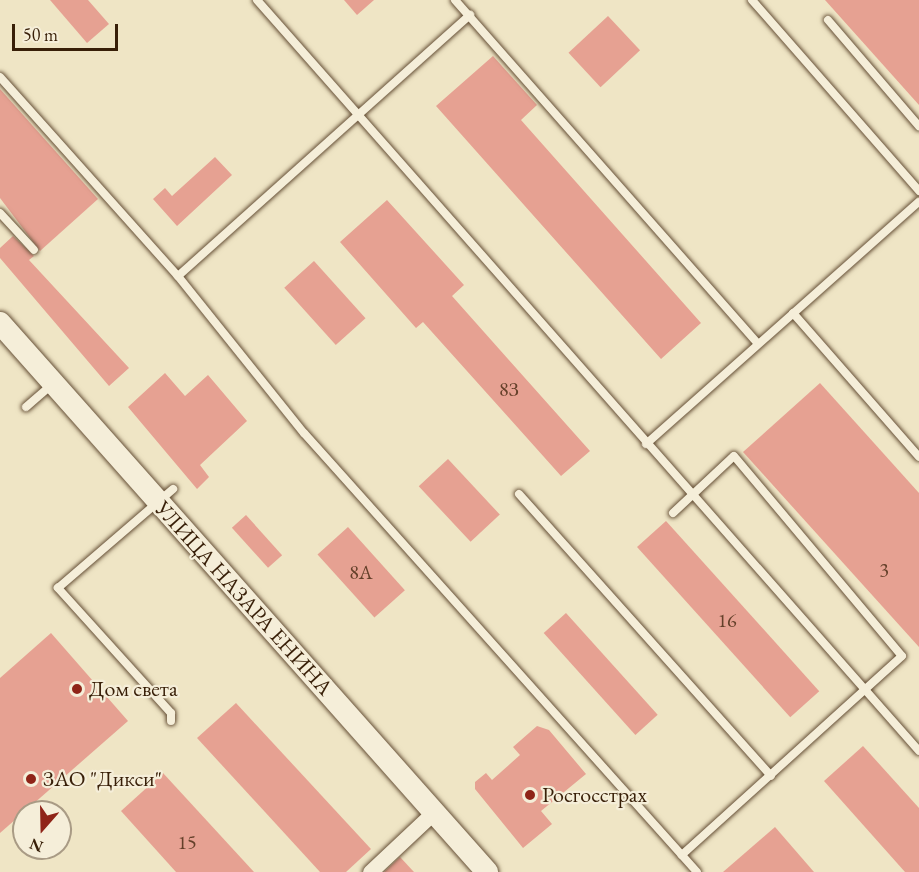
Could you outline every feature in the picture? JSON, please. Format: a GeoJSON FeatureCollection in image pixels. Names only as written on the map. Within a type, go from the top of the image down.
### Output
{"type":"FeatureCollection","features":[{"type":"Feature","properties":{"kind":"main road","name":"УЛИЦА НАЗАРА ЕНИНА"},"geometry":{"type":"LineString","coordinates":[[0,323],[53,383],[166,495],[487,872]]}},
{"type":"Feature","properties":{"kind":"street"},"geometry":{"type":"LineString","coordinates":[[370,872],[434,812]]}},
{"type":"Feature","properties":{"kind":"lane"},"geometry":{"type":"LineString","coordinates":[[257,0],[919,751]]}},
{"type":"Feature","properties":{"kind":"lane"},"geometry":{"type":"LineString","coordinates":[[455,0],[758,344]]}},
{"type":"Feature","properties":{"kind":"lane"},"geometry":{"type":"LineString","coordinates":[[752,0],[919,191]]}},
{"type":"Feature","properties":{"kind":"lane"},"geometry":{"type":"LineString","coordinates":[[178,276],[470,15]]}},
{"type":"Feature","properties":{"kind":"lane"},"geometry":{"type":"LineString","coordinates":[[828,20],[919,126]]}},
{"type":"Feature","properties":{"kind":"lane"},"geometry":{"type":"LineString","coordinates":[[0,77],[178,276],[304,433],[697,872]]}},
{"type":"Feature","properties":{"kind":"lane"},"geometry":{"type":"LineString","coordinates":[[646,444],[919,202]]}},
{"type":"Feature","properties":{"kind":"lane"},"geometry":{"type":"LineString","coordinates":[[0,213],[34,250]]}},
{"type":"Feature","properties":{"kind":"lane"},"geometry":{"type":"LineString","coordinates":[[793,313],[919,457]]}},
{"type":"Feature","properties":{"kind":"lane"},"geometry":{"type":"LineString","coordinates":[[27,407],[53,383]]}},
{"type":"Feature","properties":{"kind":"lane"},"geometry":{"type":"LineString","coordinates":[[673,513],[734,456],[902,656],[682,855]]}},
{"type":"Feature","properties":{"kind":"lane"},"geometry":{"type":"LineString","coordinates":[[519,494],[771,776]]}},
{"type":"Feature","properties":{"kind":"lane"},"geometry":{"type":"LineString","coordinates":[[166,495],[58,588],[171,713],[171,721]]}},
{"type":"Feature","properties":{"kind":"building"},"geometry":{"type":"Polygon","coordinates":[[[50,0],[88,0],[109,24],[87,43],[50,0]]]}},
{"type":"Feature","properties":{"kind":"building"},"geometry":{"type":"Polygon","coordinates":[[[344,0],[374,0],[357,15],[344,0]]]}},
{"type":"Feature","properties":{"kind":"building"},"geometry":{"type":"Polygon","coordinates":[[[825,0],[919,0],[919,105],[825,0]]]}},
{"type":"Feature","properties":{"kind":"building"},"geometry":{"type":"Polygon","coordinates":[[[608,16],[640,50],[601,87],[569,53],[608,16]]]}},
{"type":"Feature","properties":{"kind":"building"},"geometry":{"type":"Polygon","coordinates":[[[493,56],[537,105],[521,120],[701,323],[661,359],[436,106],[493,56]]]}},
{"type":"Feature","properties":{"kind":"building"},"geometry":{"type":"Polygon","coordinates":[[[0,89],[98,199],[40,251],[0,198],[0,89]]]}},
{"type":"Feature","properties":{"kind":"building"},"geometry":{"type":"Polygon","coordinates":[[[215,157],[232,175],[177,226],[153,199],[165,188],[172,196],[215,157]]]}},
{"type":"Feature","properties":{"kind":"building"},"geometry":{"type":"Polygon","coordinates":[[[387,200],[464,285],[452,296],[590,451],[561,476],[423,322],[416,328],[340,242],[387,200]]]}},
{"type":"Feature","properties":{"kind":"building"},"geometry":{"type":"Polygon","coordinates":[[[13,236],[34,256],[29,260],[129,368],[109,386],[0,258],[0,248],[13,236]]]}},
{"type":"Feature","properties":{"kind":"building"},"geometry":{"type":"Polygon","coordinates":[[[314,261],[366,318],[336,345],[284,288],[314,261]]]}},
{"type":"Feature","properties":{"kind":"building"},"geometry":{"type":"Polygon","coordinates":[[[165,373],[185,396],[208,375],[247,421],[200,465],[209,477],[197,489],[128,407],[165,373]]]}},
{"type":"Feature","properties":{"kind":"building"},"geometry":{"type":"Polygon","coordinates":[[[820,383],[919,493],[919,647],[743,452],[820,383]]]}},
{"type":"Feature","properties":{"kind":"building"},"geometry":{"type":"Polygon","coordinates":[[[448,459],[500,515],[471,542],[419,486],[448,459]]]}},
{"type":"Feature","properties":{"kind":"building"},"geometry":{"type":"Polygon","coordinates":[[[246,515],[282,555],[268,568],[232,528],[246,515]]]}},
{"type":"Feature","properties":{"kind":"building"},"geometry":{"type":"Polygon","coordinates":[[[666,521],[819,691],[790,717],[637,547],[666,521]]]}},
{"type":"Feature","properties":{"kind":"building"},"geometry":{"type":"Polygon","coordinates":[[[348,527],[405,590],[374,618],[318,554],[348,527]]]}},
{"type":"Feature","properties":{"kind":"building"},"geometry":{"type":"Polygon","coordinates":[[[566,613],[658,715],[635,735],[544,633],[566,613]]]}},
{"type":"Feature","properties":{"kind":"building","name":"ЗАО \"Дикси\""},"geometry":{"type":"Polygon","coordinates":[[[51,633],[128,721],[38,800],[12,800],[12,822],[0,833],[0,678],[51,633]]]}},
{"type":"Feature","properties":{"kind":"building"},"geometry":{"type":"Polygon","coordinates":[[[236,703],[371,849],[346,872],[320,872],[197,738],[236,703]]]}},
{"type":"Feature","properties":{"kind":"building"},"geometry":{"type":"Polygon","coordinates":[[[537,726],[549,730],[586,774],[541,811],[552,824],[523,848],[475,789],[475,782],[486,773],[492,780],[520,755],[513,747],[537,726]]]}},
{"type":"Feature","properties":{"kind":"building"},"geometry":{"type":"Polygon","coordinates":[[[863,746],[919,808],[919,872],[905,872],[824,781],[863,746]]]}},
{"type":"Feature","properties":{"kind":"building"},"geometry":{"type":"Polygon","coordinates":[[[163,773],[254,872],[176,872],[121,811],[163,773]]]}},
{"type":"Feature","properties":{"kind":"building"},"geometry":{"type":"Polygon","coordinates":[[[775,827],[814,872],[723,872],[775,827]]]}},
{"type":"Feature","properties":{"kind":"building"},"geometry":{"type":"Polygon","coordinates":[[[400,857],[414,872],[384,872],[400,857]]]}},
{"type":"Feature","properties":{"kind":"place","name":"Дом света"},"geometry":{"type":"Point","coordinates":[77,689]}},
{"type":"Feature","properties":{"kind":"place","name":"ЗАО \"Дикси\""},"geometry":{"type":"Point","coordinates":[31,779]}},
{"type":"Feature","properties":{"kind":"place","name":"Росгосстрах"},"geometry":{"type":"Point","coordinates":[530,795]}}]}
